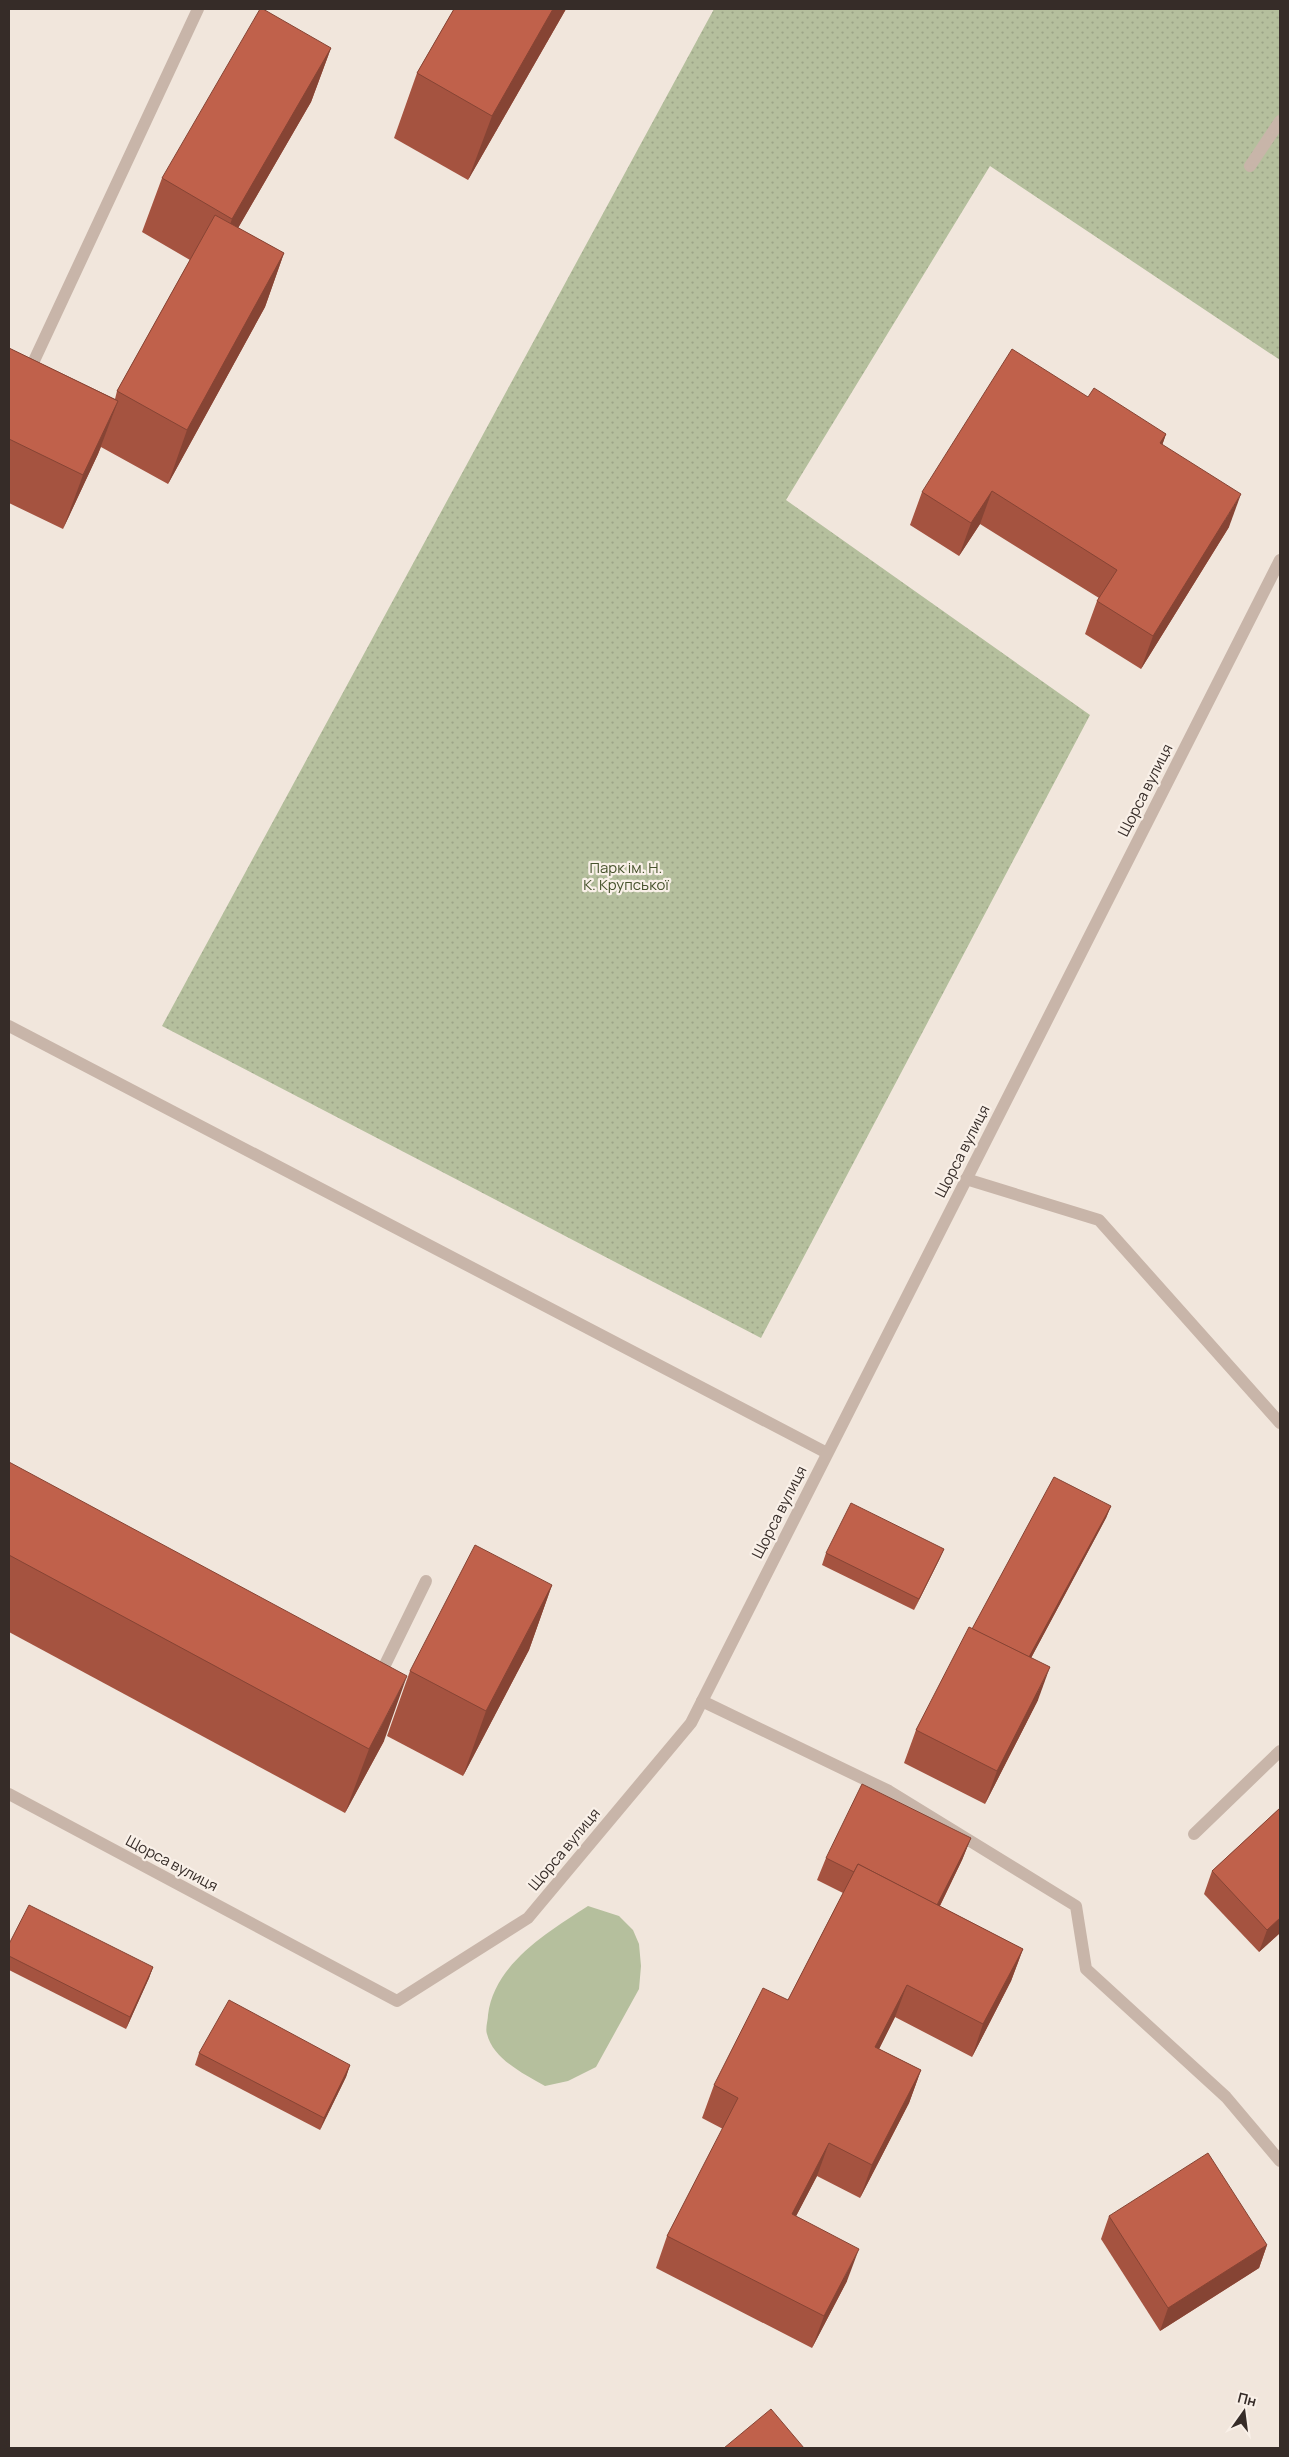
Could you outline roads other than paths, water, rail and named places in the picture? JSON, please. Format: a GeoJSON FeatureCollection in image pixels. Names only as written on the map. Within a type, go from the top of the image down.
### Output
{"type":"FeatureCollection","features":[{"type":"Feature","properties":{"kind":"street"},"geometry":{"type":"LineString","coordinates":[[9,369],[26,378],[198,9]]}},
{"type":"Feature","properties":{"kind":"street"},"geometry":{"type":"LineString","coordinates":[[1250,166],[1280,121]]}},
{"type":"Feature","properties":{"kind":"street","name":"Щорса вулиця"},"geometry":{"type":"LineString","coordinates":[[9,1794],[397,2001],[528,1918],[691,1723],[1280,560]]}},
{"type":"Feature","properties":{"kind":"street"},"geometry":{"type":"LineString","coordinates":[[9,1026],[827,1454]]}},
{"type":"Feature","properties":{"kind":"street"},"geometry":{"type":"LineString","coordinates":[[966,1179],[1099,1220],[1280,1423]]}},
{"type":"Feature","properties":{"kind":"street"},"geometry":{"type":"LineString","coordinates":[[363,1666],[380,1675],[426,1582]]}},
{"type":"Feature","properties":{"kind":"street"},"geometry":{"type":"LineString","coordinates":[[702,1701],[889,1791],[1076,1906],[1086,1968],[1226,2097],[1280,2160]]}},
{"type":"Feature","properties":{"kind":"street"},"geometry":{"type":"LineString","coordinates":[[1194,1834],[1280,1751]]}},
{"type":"Feature","properties":{"kind":"park label","name":"Парк ім. Н. К. Крупської"},"geometry":{"type":"Point","coordinates":[626,876]}}]}
